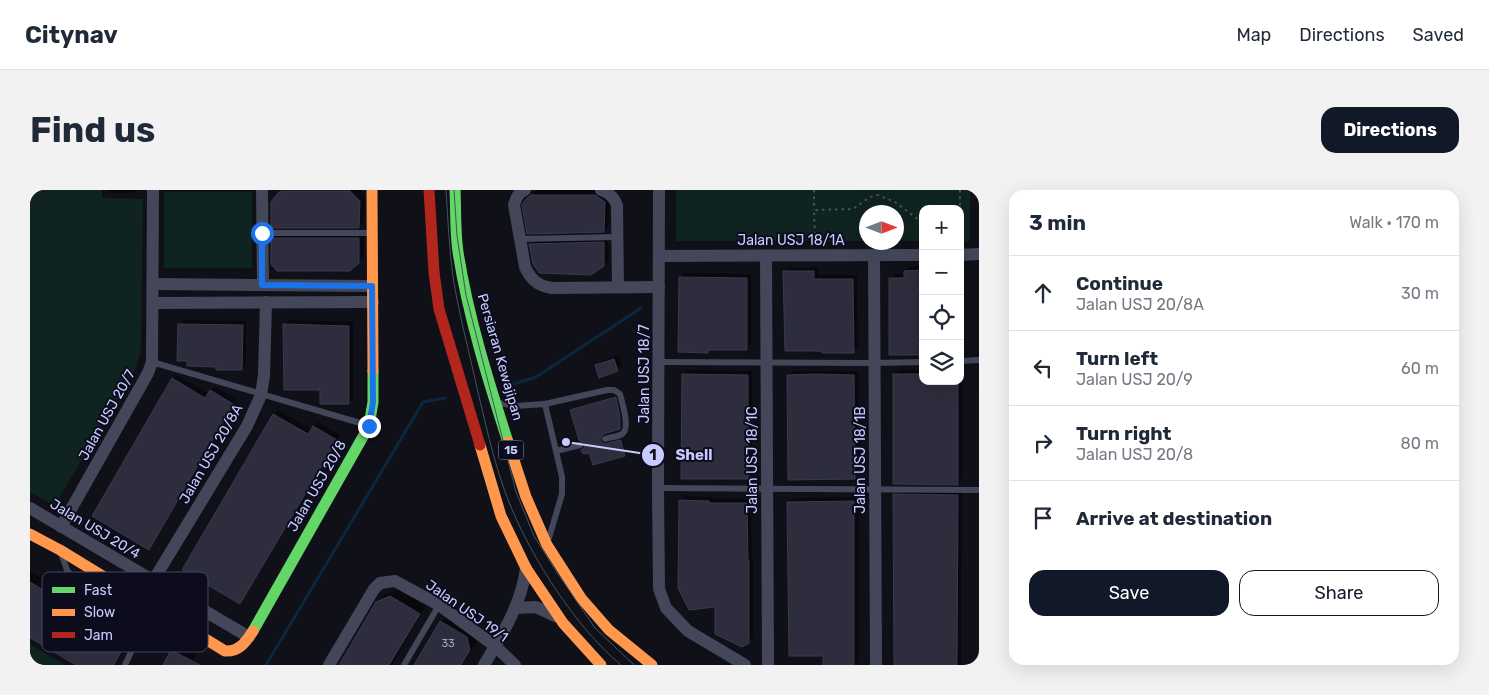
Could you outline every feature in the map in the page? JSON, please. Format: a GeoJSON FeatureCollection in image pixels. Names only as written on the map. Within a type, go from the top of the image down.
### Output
{"type":"FeatureCollection","features":[{"type":"Feature","properties":{"kind":"main road","name":"Jalan USJ 20/8"},"geometry":{"type":"LineString","coordinates":[[249,637],[369,426],[373,402],[372,190]]}},
{"type":"Feature","properties":{"kind":"main road","name":"15"},"geometry":{"type":"LineString","coordinates":[[429,190],[434,272],[440,309],[502,516],[526,568],[563,623],[601,665]]}},
{"type":"Feature","properties":{"kind":"main road","name":"Persiaran Kewajipan"},"geometry":{"type":"LineString","coordinates":[[456,192],[458,250],[461,270],[495,401],[526,497],[547,544],[581,598],[595,616],[628,647],[652,665]]}},
{"type":"Feature","properties":{"kind":"main road"},"geometry":{"type":"LineString","coordinates":[[30,534],[96,572]]}},
{"type":"Feature","properties":{"kind":"main road"},"geometry":{"type":"LineString","coordinates":[[208,641],[225,651],[234,652],[249,637]]}},
{"type":"Feature","properties":{"kind":"street","name":"Jalan USJ 20/7"},"geometry":{"type":"LineString","coordinates":[[61,527],[148,373],[152,362],[154,303],[153,190]]}},
{"type":"Feature","properties":{"kind":"street"},"geometry":{"type":"LineString","coordinates":[[262,190],[262,285]]}},
{"type":"Feature","properties":{"kind":"street"},"geometry":{"type":"LineString","coordinates":[[525,190],[516,198],[514,205],[526,268],[535,282],[544,287],[658,287]]}},
{"type":"Feature","properties":{"kind":"street"},"geometry":{"type":"LineString","coordinates":[[601,190],[610,194],[616,201],[617,206],[618,287]]}},
{"type":"Feature","properties":{"kind":"street","name":"Jalan USJ 18/7"},"geometry":{"type":"LineString","coordinates":[[659,190],[659,589],[666,608],[688,631],[745,665]]}},
{"type":"Feature","properties":{"kind":"street"},"geometry":{"type":"LineString","coordinates":[[964,254],[979,254]]}},
{"type":"Feature","properties":{"kind":"street","name":"Jalan USJ 18/1B"},"geometry":{"type":"LineString","coordinates":[[874,255],[876,665]]}},
{"type":"Feature","properties":{"kind":"street","name":"Jalan USJ 18/1A"},"geometry":{"type":"LineString","coordinates":[[659,256],[919,255]]}},
{"type":"Feature","properties":{"kind":"street","name":"Jalan USJ 18/1C"},"geometry":{"type":"LineString","coordinates":[[766,256],[768,665]]}},
{"type":"Feature","properties":{"kind":"street"},"geometry":{"type":"LineString","coordinates":[[154,284],[372,286]]}},
{"type":"Feature","properties":{"kind":"street","name":"Jalan USJ 20/8A"},"geometry":{"type":"LineString","coordinates":[[158,572],[247,426],[261,395],[264,375],[266,302]]}},
{"type":"Feature","properties":{"kind":"street"},"geometry":{"type":"LineString","coordinates":[[154,303],[372,302]]}},
{"type":"Feature","properties":{"kind":"street","name":"Jalan USJ 20/4"},"geometry":{"type":"LineString","coordinates":[[30,508],[138,572]]}},
{"type":"Feature","properties":{"kind":"street"},"geometry":{"type":"LineString","coordinates":[[484,665],[515,608],[524,582],[526,568]]}},
{"type":"Feature","properties":{"kind":"street","name":"Jalan USJ 19/1"},"geometry":{"type":"LineString","coordinates":[[330,665],[374,589],[380,583],[395,581],[439,605],[495,646],[515,665]]}},
{"type":"Feature","properties":{"kind":"street"},"geometry":{"type":"LineString","coordinates":[[515,608],[536,607],[550,612],[563,623]]}},
{"type":"Feature","properties":{"kind":"street","name":"Jalan USJ 20/4"},"geometry":{"type":"LineString","coordinates":[[208,613],[249,637]]}},
{"type":"Feature","properties":{"kind":"lane"},"geometry":{"type":"LineString","coordinates":[[262,233],[372,233]]}},
{"type":"Feature","properties":{"kind":"lane"},"geometry":{"type":"LineString","coordinates":[[520,239],[618,236]]}},
{"type":"Feature","properties":{"kind":"lane"},"geometry":{"type":"LineString","coordinates":[[964,361],[979,360]]}},
{"type":"Feature","properties":{"kind":"lane"},"geometry":{"type":"LineString","coordinates":[[152,362],[369,426]]}},
{"type":"Feature","properties":{"kind":"lane"},"geometry":{"type":"LineString","coordinates":[[659,362],[874,364],[919,362]]}},
{"type":"Feature","properties":{"kind":"lane"},"geometry":{"type":"LineString","coordinates":[[495,401],[516,406],[545,404],[614,390],[620,394],[627,424],[626,430],[623,434],[605,439]]}},
{"type":"Feature","properties":{"kind":"lane"},"geometry":{"type":"LineString","coordinates":[[545,404],[562,477],[562,494],[547,544]]}},
{"type":"Feature","properties":{"kind":"lane"},"geometry":{"type":"LineString","coordinates":[[556,451],[580,445]]}},
{"type":"Feature","properties":{"kind":"lane"},"geometry":{"type":"LineString","coordinates":[[658,488],[979,490]]}},
{"type":"Feature","properties":{"kind":"lane"},"geometry":{"type":"LineString","coordinates":[[60,550],[69,572]]}},
{"type":"Feature","properties":{"kind":"lane"},"geometry":{"type":"LineString","coordinates":[[404,665],[439,605]]}},
{"type":"Feature","properties":{"kind":"lane"},"geometry":{"type":"LineString","coordinates":[[125,665],[131,652]]}},
{"type":"Feature","properties":{"kind":"path"},"geometry":{"type":"LineString","coordinates":[[814,190],[815,241]]}},
{"type":"Feature","properties":{"kind":"path"},"geometry":{"type":"LineString","coordinates":[[882,190],[882,196]]}},
{"type":"Feature","properties":{"kind":"path"},"geometry":{"type":"LineString","coordinates":[[960,190],[960,205]]}},
{"type":"Feature","properties":{"kind":"path"},"geometry":{"type":"LineString","coordinates":[[814,210],[853,209],[870,197],[878,195],[895,202],[919,220]]}},
{"type":"Feature","properties":{"kind":"green space"},"geometry":{"type":"Polygon","coordinates":[[[30,190],[102,190],[102,198],[143,199],[141,349],[136,368],[55,505],[30,493],[30,190]]]}},
{"type":"Feature","properties":{"kind":"green space"},"geometry":{"type":"Polygon","coordinates":[[[676,190],[970,190],[970,241],[964,241],[964,205],[919,205],[919,241],[904,241],[904,205],[859,205],[859,241],[676,241],[676,190]]]}},
{"type":"Feature","properties":{"kind":"green space"},"geometry":{"type":"Polygon","coordinates":[[[164,192],[252,192],[252,268],[164,268],[164,192]]]}},
{"type":"Feature","properties":{"kind":"green space"},"geometry":{"type":"Polygon","coordinates":[[[30,644],[65,665],[30,665],[30,644]]]}},
{"type":"Feature","properties":{"kind":"building"},"geometry":{"type":"Polygon","coordinates":[[[350,191],[360,201],[359,228],[271,228],[271,202],[279,192],[350,191]]]}},
{"type":"Feature","properties":{"kind":"building"},"geometry":{"type":"Polygon","coordinates":[[[531,195],[595,195],[605,202],[604,232],[527,234],[522,205],[531,195]]]}},
{"type":"Feature","properties":{"kind":"building"},"geometry":{"type":"Polygon","coordinates":[[[271,238],[359,238],[359,263],[350,271],[277,271],[271,264],[271,238]]]}},
{"type":"Feature","properties":{"kind":"building"},"geometry":{"type":"Polygon","coordinates":[[[604,242],[604,266],[591,275],[539,273],[533,264],[529,244],[604,242]]]}},
{"type":"Feature","properties":{"kind":"building"},"geometry":{"type":"Polygon","coordinates":[[[919,270],[919,355],[889,355],[889,278],[904,278],[904,271],[919,270]]]}},
{"type":"Feature","properties":{"kind":"building"},"geometry":{"type":"Polygon","coordinates":[[[783,271],[814,271],[814,279],[853,279],[854,353],[785,351],[783,271]]]}},
{"type":"Feature","properties":{"kind":"building"},"geometry":{"type":"Polygon","coordinates":[[[679,277],[747,278],[747,350],[708,350],[708,353],[678,352],[679,277]]]}},
{"type":"Feature","properties":{"kind":"building"},"geometry":{"type":"Polygon","coordinates":[[[178,324],[243,325],[242,370],[216,370],[216,367],[187,366],[187,361],[177,361],[178,324]]]}},
{"type":"Feature","properties":{"kind":"building"},"geometry":{"type":"Polygon","coordinates":[[[283,324],[349,326],[349,404],[320,404],[320,390],[284,390],[283,324]]]}},
{"type":"Feature","properties":{"kind":"building"},"geometry":{"type":"Polygon","coordinates":[[[614,359],[618,371],[599,378],[595,365],[614,359]]]}},
{"type":"Feature","properties":{"kind":"building"},"geometry":{"type":"Polygon","coordinates":[[[682,374],[748,375],[748,479],[681,479],[682,374]]]}},
{"type":"Feature","properties":{"kind":"building"},"geometry":{"type":"Polygon","coordinates":[[[893,374],[919,374],[919,385],[958,385],[958,485],[893,484],[893,374]]]}},
{"type":"Feature","properties":{"kind":"building"},"geometry":{"type":"Polygon","coordinates":[[[787,375],[854,375],[855,479],[788,480],[787,375]]]}},
{"type":"Feature","properties":{"kind":"building"},"geometry":{"type":"Polygon","coordinates":[[[172,378],[205,398],[210,390],[233,404],[149,550],[92,516],[172,378]]]}},
{"type":"Feature","properties":{"kind":"building"},"geometry":{"type":"Polygon","coordinates":[[[616,397],[620,416],[620,429],[603,434],[600,440],[604,444],[621,440],[625,456],[593,465],[589,453],[583,454],[581,450],[585,447],[585,443],[579,440],[570,410],[616,397]]]}},
{"type":"Feature","properties":{"kind":"building"},"geometry":{"type":"Polygon","coordinates":[[[273,414],[308,434],[313,426],[337,440],[240,604],[208,585],[208,572],[185,572],[182,570],[273,414]]]}},
{"type":"Feature","properties":{"kind":"building"},"geometry":{"type":"Polygon","coordinates":[[[893,494],[958,495],[957,665],[894,665],[893,494]]]}},
{"type":"Feature","properties":{"kind":"building"},"geometry":{"type":"Polygon","coordinates":[[[679,500],[709,501],[709,503],[747,503],[749,643],[742,647],[715,634],[715,607],[689,610],[678,588],[679,500]]]}},
{"type":"Feature","properties":{"kind":"building"},"geometry":{"type":"Polygon","coordinates":[[[854,501],[854,665],[823,665],[823,656],[789,656],[787,502],[854,501]]]}},
{"type":"Feature","properties":{"kind":"building"},"geometry":{"type":"Polygon","coordinates":[[[30,582],[42,589],[42,645],[30,638],[30,582]]]}},
{"type":"Feature","properties":{"kind":"building"},"geometry":{"type":"Polygon","coordinates":[[[390,596],[420,614],[389,665],[339,665],[376,602],[390,596]]]}},
{"type":"Feature","properties":{"kind":"building"},"geometry":{"type":"Polygon","coordinates":[[[440,621],[467,637],[470,650],[461,665],[414,665],[440,621]]]}},
{"type":"Feature","properties":{"kind":"building"},"geometry":{"type":"Polygon","coordinates":[[[54,652],[121,652],[114,665],[76,665],[54,652]]]}},
{"type":"Feature","properties":{"kind":"building"},"geometry":{"type":"Polygon","coordinates":[[[170,652],[175,652],[200,665],[163,665],[170,652]]]}},
{"type":"Feature","properties":{"kind":"waterway"},"geometry":{"type":"LineString","coordinates":[[514,384],[536,377],[641,308]]}},
{"type":"Feature","properties":{"kind":"waterway"},"geometry":{"type":"LineString","coordinates":[[266,665],[423,402],[445,398]]}},
{"type":"Feature","properties":{"kind":"tram line"},"geometry":{"type":"LineString","coordinates":[[446,190],[450,255],[455,291],[495,462],[503,486],[523,534],[552,583],[585,628],[621,665]]}},
{"type":"Feature","properties":{"kind":"tram line"},"geometry":{"type":"LineString","coordinates":[[454,190],[457,236],[466,295],[516,492],[534,536],[556,571],[595,628],[634,665]]}},
{"type":"Feature","properties":{"kind":"traffic: fast"},"geometry":{"type":"LineString","coordinates":[[455,190],[457,244],[467,300],[486,372],[508,442]]}},
{"type":"Feature","properties":{"kind":"traffic: fast"},"geometry":{"type":"LineString","coordinates":[[253,631],[369,426],[373,402],[373,371]]}},
{"type":"Feature","properties":{"kind":"traffic: slow"},"geometry":{"type":"LineString","coordinates":[[372,190],[373,371]]}},
{"type":"Feature","properties":{"kind":"traffic: slow"},"geometry":{"type":"LineString","coordinates":[[508,442],[526,497],[547,545],[581,598],[609,630],[652,665]]}},
{"type":"Feature","properties":{"kind":"traffic: slow"},"geometry":{"type":"LineString","coordinates":[[480,445],[501,516],[526,568],[563,623],[601,665]]}},
{"type":"Feature","properties":{"kind":"traffic: slow"},"geometry":{"type":"LineString","coordinates":[[30,534],[96,572]]}},
{"type":"Feature","properties":{"kind":"traffic: slow"},"geometry":{"type":"LineString","coordinates":[[208,641],[225,651],[230,651],[238,648],[245,642],[253,631]]}},
{"type":"Feature","properties":{"kind":"traffic: jam"},"geometry":{"type":"LineString","coordinates":[[429,190],[434,272],[439,309],[480,445]]}},
{"type":"Feature","properties":{"kind":"place","name":"Shell"},"geometry":{"type":"Point","coordinates":[566,442]}},
{"type":"Feature","properties":{"kind":"route"},"geometry":{"type":"LineString","coordinates":[[262,233],[262,285],[372,286],[373,402],[369,426]]}}]}
